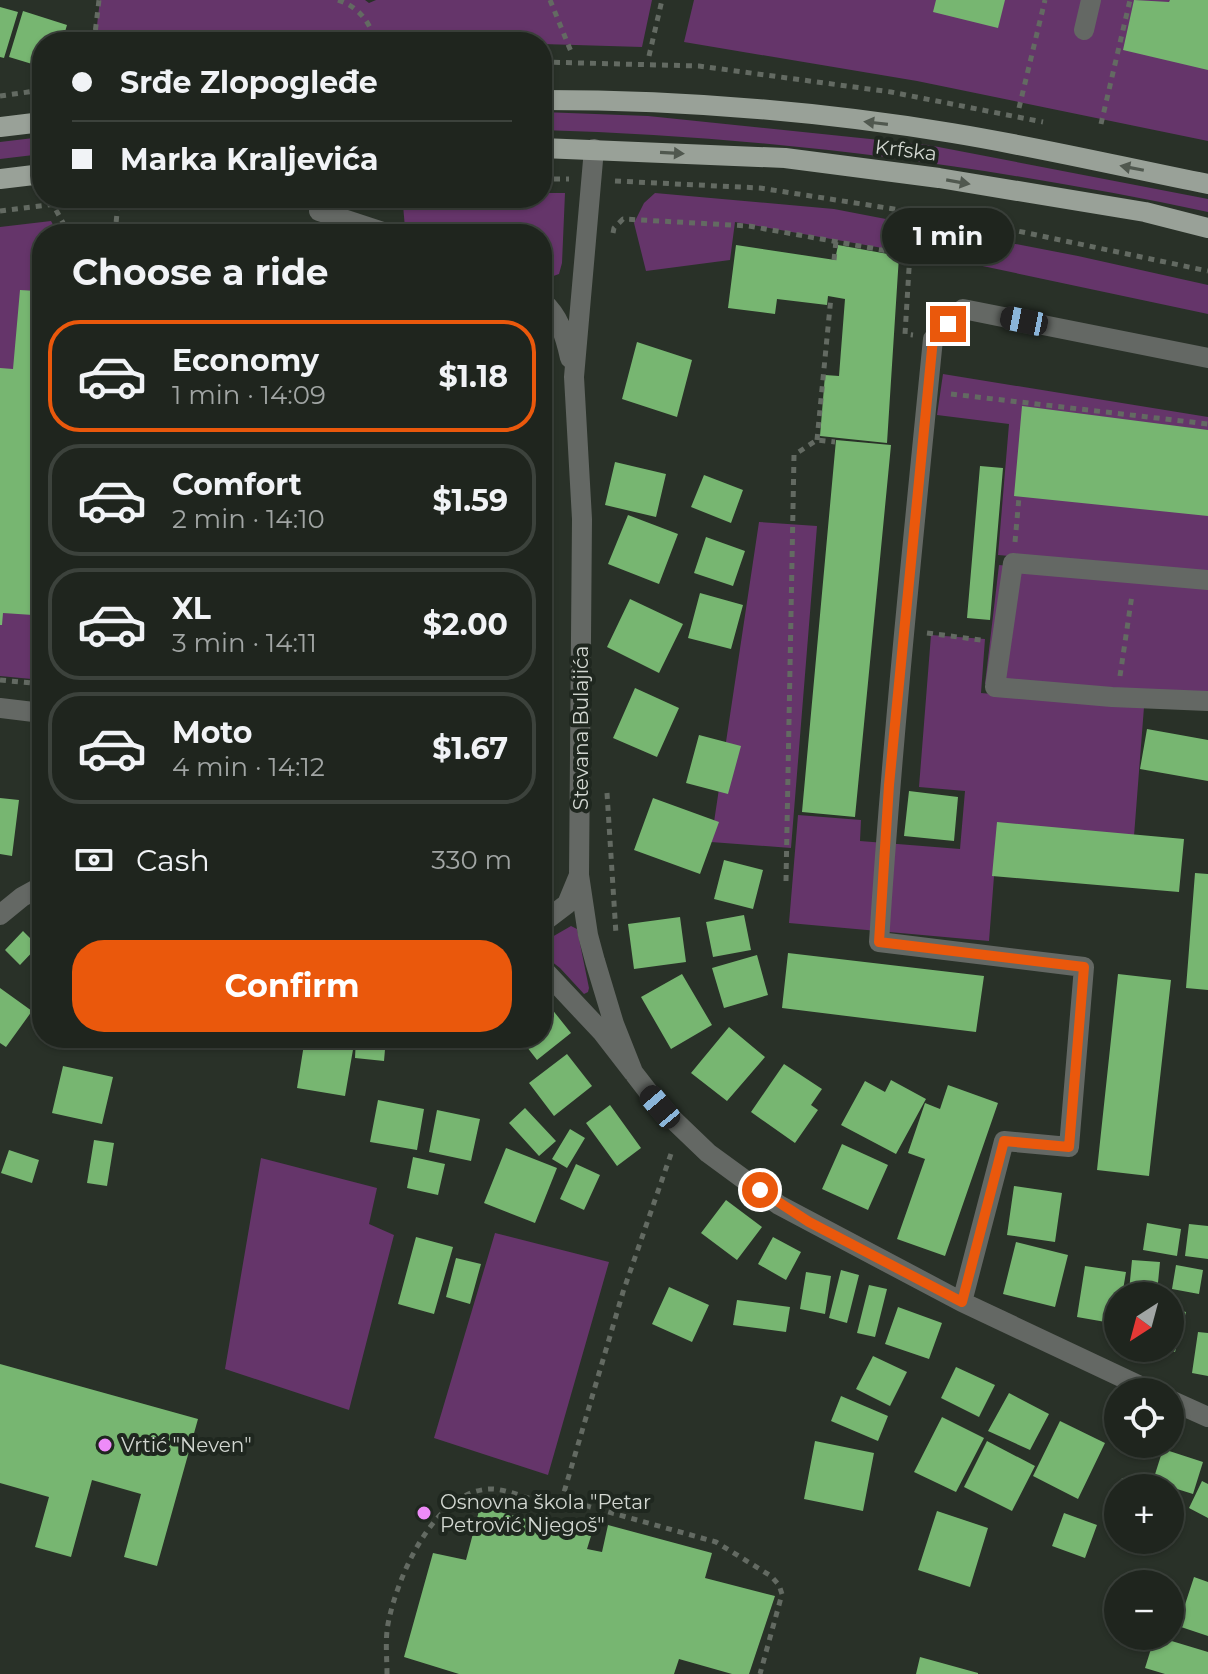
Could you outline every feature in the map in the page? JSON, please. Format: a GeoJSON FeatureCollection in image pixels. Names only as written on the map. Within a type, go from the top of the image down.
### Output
{"type":"FeatureCollection","features":[{"type":"Feature","properties":{"kind":"main road","name":"Krfska"},"geometry":{"type":"LineString","coordinates":[[552,100],[695,105],[951,133],[1208,184]]}},
{"type":"Feature","properties":{"kind":"main road"},"geometry":{"type":"LineString","coordinates":[[0,127],[32,123]]}},
{"type":"Feature","properties":{"kind":"main road","name":"Krfska"},"geometry":{"type":"LineString","coordinates":[[552,148],[785,158],[1145,212],[1208,228]]}},
{"type":"Feature","properties":{"kind":"main road"},"geometry":{"type":"LineString","coordinates":[[0,179],[32,175]]}},
{"type":"Feature","properties":{"kind":"street"},"geometry":{"type":"LineString","coordinates":[[1084,30],[1091,0]]}},
{"type":"Feature","properties":{"kind":"street","name":"Stevana Bulajića"},"geometry":{"type":"LineString","coordinates":[[594,149],[574,377],[582,519],[579,875],[595,961],[614,1024],[633,1072]]}},
{"type":"Feature","properties":{"kind":"street"},"geometry":{"type":"LineString","coordinates":[[319,211],[359,224]]}},
{"type":"Feature","properties":{"kind":"street","name":"Stevana Bulajića"},"geometry":{"type":"LineString","coordinates":[[552,309],[566,339],[574,377]]}},
{"type":"Feature","properties":{"kind":"street"},"geometry":{"type":"LineString","coordinates":[[962,1302],[1004,1141],[1069,1147],[1084,967],[879,942],[889,785],[933,339],[963,309],[1208,358]]}},
{"type":"Feature","properties":{"kind":"street"},"geometry":{"type":"LineString","coordinates":[[1208,580],[1013,563],[995,687],[1208,701]]}},
{"type":"Feature","properties":{"kind":"street"},"geometry":{"type":"LineString","coordinates":[[0,708],[32,712]]}},
{"type":"Feature","properties":{"kind":"street"},"geometry":{"type":"LineString","coordinates":[[552,915],[567,904],[579,875]]}},
{"type":"Feature","properties":{"kind":"street"},"geometry":{"type":"LineString","coordinates":[[0,915],[32,892]]}},
{"type":"Feature","properties":{"kind":"street"},"geometry":{"type":"LineString","coordinates":[[552,978],[570,995],[660,1107],[708,1153],[779,1205],[962,1302],[1123,1378]]}},
{"type":"Feature","properties":{"kind":"street"},"geometry":{"type":"LineString","coordinates":[[1184,1406],[1208,1417]]}},
{"type":"Feature","properties":{"kind":"path"},"geometry":{"type":"LineString","coordinates":[[95,32],[99,0]]}},
{"type":"Feature","properties":{"kind":"path"},"geometry":{"type":"LineString","coordinates":[[338,0],[361,13],[373,32]]}},
{"type":"Feature","properties":{"kind":"path"},"geometry":{"type":"LineString","coordinates":[[550,0],[572,54]]}},
{"type":"Feature","properties":{"kind":"path"},"geometry":{"type":"LineString","coordinates":[[649,56],[662,0]]}},
{"type":"Feature","properties":{"kind":"path"},"geometry":{"type":"LineString","coordinates":[[1019,108],[1045,0]]}},
{"type":"Feature","properties":{"kind":"path"},"geometry":{"type":"LineString","coordinates":[[1101,124],[1130,0]]}},
{"type":"Feature","properties":{"kind":"path"},"geometry":{"type":"LineString","coordinates":[[0,96],[32,91]]}},
{"type":"Feature","properties":{"kind":"path"},"geometry":{"type":"LineString","coordinates":[[552,179],[760,188],[970,221],[1208,271]]}},
{"type":"Feature","properties":{"kind":"path"},"geometry":{"type":"LineString","coordinates":[[0,211],[32,207]]}},
{"type":"Feature","properties":{"kind":"path"},"geometry":{"type":"LineString","coordinates":[[56,210],[64,224]]}},
{"type":"Feature","properties":{"kind":"path"},"geometry":{"type":"LineString","coordinates":[[612,243],[614,228],[623,219],[749,226],[910,255]]}},
{"type":"Feature","properties":{"kind":"path"},"geometry":{"type":"LineString","coordinates":[[912,220],[905,334],[933,339]]}},
{"type":"Feature","properties":{"kind":"path"},"geometry":{"type":"LineString","coordinates":[[834,260],[836,241]]}},
{"type":"Feature","properties":{"kind":"path"},"geometry":{"type":"LineString","coordinates":[[817,440],[831,297]]}},
{"type":"Feature","properties":{"kind":"path"},"geometry":{"type":"LineString","coordinates":[[928,391],[1208,424]]}},
{"type":"Feature","properties":{"kind":"path"},"geometry":{"type":"LineString","coordinates":[[786,881],[794,455],[817,440],[835,442]]}},
{"type":"Feature","properties":{"kind":"path"},"geometry":{"type":"LineString","coordinates":[[1013,563],[1019,497]]}},
{"type":"Feature","properties":{"kind":"path"},"geometry":{"type":"LineString","coordinates":[[1117,697],[1135,574]]}},
{"type":"Feature","properties":{"kind":"path"},"geometry":{"type":"LineString","coordinates":[[903,630],[1002,643]]}},
{"type":"Feature","properties":{"kind":"path"},"geometry":{"type":"LineString","coordinates":[[0,680],[32,683]]}},
{"type":"Feature","properties":{"kind":"path"},"geometry":{"type":"LineString","coordinates":[[606,781],[617,946]]}},
{"type":"Feature","properties":{"kind":"path"},"geometry":{"type":"LineString","coordinates":[[562,1499],[623,1292],[681,1128]]}},
{"type":"Feature","properties":{"kind":"path"},"geometry":{"type":"LineString","coordinates":[[387,1674],[387,1628],[407,1563],[421,1541],[454,1503],[472,1492],[492,1489],[550,1503],[562,1499],[716,1542],[771,1576],[782,1594],[760,1674]]}},
{"type":"Feature","properties":{"kind":"shaded area"},"geometry":{"type":"Polygon","coordinates":[[[100,0],[365,0],[369,3],[376,0],[652,0],[642,47],[552,44],[552,32],[96,32],[100,0]]]}},
{"type":"Feature","properties":{"kind":"shaded area"},"geometry":{"type":"Polygon","coordinates":[[[694,0],[1208,0],[1208,141],[917,81],[684,42],[694,0]]]}},
{"type":"Feature","properties":{"kind":"shaded area"},"geometry":{"type":"Polygon","coordinates":[[[552,112],[648,116],[928,145],[1208,199],[1208,212],[960,167],[793,146],[552,130],[552,112]]]}},
{"type":"Feature","properties":{"kind":"shaded area"},"geometry":{"type":"Polygon","coordinates":[[[32,138],[32,155],[0,159],[0,142],[32,138]]]}},
{"type":"Feature","properties":{"kind":"shaded area"},"geometry":{"type":"Polygon","coordinates":[[[552,193],[565,193],[562,263],[559,274],[552,276],[552,224],[405,224],[403,208],[552,208],[552,193]]]}},
{"type":"Feature","properties":{"kind":"shaded area"},"geometry":{"type":"Polygon","coordinates":[[[655,193],[834,209],[1078,256],[1208,285],[1208,314],[973,264],[735,222],[730,260],[646,271],[634,223],[644,203],[655,193]]]}},
{"type":"Feature","properties":{"kind":"shaded area"},"geometry":{"type":"Polygon","coordinates":[[[51,221],[53,224],[32,224],[32,679],[0,676],[0,227],[51,221]]]}},
{"type":"Feature","properties":{"kind":"shaded area"},"geometry":{"type":"Polygon","coordinates":[[[943,374],[1208,417],[1208,573],[998,555],[1009,424],[937,415],[943,374]]]}},
{"type":"Feature","properties":{"kind":"shaded area"},"geometry":{"type":"Polygon","coordinates":[[[759,522],[817,526],[791,848],[711,842],[759,522]]]}},
{"type":"Feature","properties":{"kind":"shaded area"},"geometry":{"type":"Polygon","coordinates":[[[999,565],[1208,583],[1208,697],[985,684],[999,565]]]}},
{"type":"Feature","properties":{"kind":"shaded area"},"geometry":{"type":"Polygon","coordinates":[[[931,635],[985,639],[981,693],[1144,707],[1134,836],[998,824],[989,941],[789,923],[798,815],[861,820],[860,841],[960,849],[965,791],[919,787],[931,635]]]}},
{"type":"Feature","properties":{"kind":"shaded area"},"geometry":{"type":"Polygon","coordinates":[[[571,926],[577,929],[588,992],[584,994],[552,962],[552,937],[571,926]]]}},
{"type":"Feature","properties":{"kind":"shaded area"},"geometry":{"type":"Polygon","coordinates":[[[261,1158],[377,1188],[369,1224],[394,1235],[349,1410],[225,1369],[261,1158]]]}},
{"type":"Feature","properties":{"kind":"shaded area"},"geometry":{"type":"Polygon","coordinates":[[[495,1233],[609,1262],[548,1475],[434,1438],[495,1233]]]}},
{"type":"Feature","properties":{"kind":"building"},"geometry":{"type":"Polygon","coordinates":[[[936,0],[1005,0],[998,28],[933,12],[936,0]]]}},
{"type":"Feature","properties":{"kind":"building"},"geometry":{"type":"Polygon","coordinates":[[[1134,0],[1208,0],[1208,70],[1123,50],[1134,0]]]}},
{"type":"Feature","properties":{"kind":"building"},"geometry":{"type":"Polygon","coordinates":[[[0,7],[18,12],[4,58],[0,57],[0,7]]]}},
{"type":"Feature","properties":{"kind":"building"},"geometry":{"type":"Polygon","coordinates":[[[23,11],[67,25],[65,32],[32,32],[32,64],[9,57],[23,11]]]}},
{"type":"Feature","properties":{"kind":"building"},"geometry":{"type":"Polygon","coordinates":[[[736,245],[835,260],[838,245],[899,256],[887,443],[820,436],[825,375],[839,376],[845,299],[828,296],[827,305],[777,299],[775,314],[728,308],[736,245]]]}},
{"type":"Feature","properties":{"kind":"building"},"geometry":{"type":"Polygon","coordinates":[[[20,290],[32,291],[32,615],[3,613],[0,625],[0,368],[13,369],[20,290]]]}},
{"type":"Feature","properties":{"kind":"building"},"geometry":{"type":"Polygon","coordinates":[[[637,342],[692,360],[677,417],[622,399],[637,342]]]}},
{"type":"Feature","properties":{"kind":"building"},"geometry":{"type":"Polygon","coordinates":[[[1022,406],[1208,430],[1208,516],[1014,496],[1022,406]]]}},
{"type":"Feature","properties":{"kind":"building"},"geometry":{"type":"Polygon","coordinates":[[[836,440],[891,445],[855,817],[802,812],[836,440]]]}},
{"type":"Feature","properties":{"kind":"building"},"geometry":{"type":"Polygon","coordinates":[[[615,462],[666,474],[656,517],[605,505],[615,462]]]}},
{"type":"Feature","properties":{"kind":"building"},"geometry":{"type":"Polygon","coordinates":[[[980,466],[1003,468],[990,620],[967,618],[980,466]]]}},
{"type":"Feature","properties":{"kind":"building"},"geometry":{"type":"Polygon","coordinates":[[[704,475],[743,490],[731,523],[691,507],[704,475]]]}},
{"type":"Feature","properties":{"kind":"building"},"geometry":{"type":"Polygon","coordinates":[[[628,515],[678,534],[659,584],[608,564],[628,515]]]}},
{"type":"Feature","properties":{"kind":"building"},"geometry":{"type":"Polygon","coordinates":[[[706,537],[745,551],[733,586],[694,573],[706,537]]]}},
{"type":"Feature","properties":{"kind":"building"},"geometry":{"type":"Polygon","coordinates":[[[700,593],[743,605],[731,649],[688,638],[700,593]]]}},
{"type":"Feature","properties":{"kind":"building"},"geometry":{"type":"Polygon","coordinates":[[[630,599],[683,624],[659,673],[607,647],[630,599]]]}},
{"type":"Feature","properties":{"kind":"building"},"geometry":{"type":"Polygon","coordinates":[[[635,688],[679,708],[657,757],[613,738],[635,688]]]}},
{"type":"Feature","properties":{"kind":"building"},"geometry":{"type":"Polygon","coordinates":[[[1147,729],[1208,740],[1208,781],[1140,769],[1147,729]]]}},
{"type":"Feature","properties":{"kind":"building"},"geometry":{"type":"Polygon","coordinates":[[[699,735],[741,746],[728,794],[686,783],[699,735]]]}},
{"type":"Feature","properties":{"kind":"building"},"geometry":{"type":"Polygon","coordinates":[[[909,791],[958,797],[954,841],[904,836],[909,791]]]}},
{"type":"Feature","properties":{"kind":"building"},"geometry":{"type":"Polygon","coordinates":[[[0,798],[19,800],[12,856],[0,854],[0,798]]]}},
{"type":"Feature","properties":{"kind":"building"},"geometry":{"type":"Polygon","coordinates":[[[653,798],[719,822],[700,874],[634,850],[653,798]]]}},
{"type":"Feature","properties":{"kind":"building"},"geometry":{"type":"Polygon","coordinates":[[[997,822],[1184,839],[1179,892],[992,876],[997,822]]]}},
{"type":"Feature","properties":{"kind":"building"},"geometry":{"type":"Polygon","coordinates":[[[724,860],[763,870],[753,909],[714,899],[724,860]]]}},
{"type":"Feature","properties":{"kind":"building"},"geometry":{"type":"Polygon","coordinates":[[[1195,873],[1208,874],[1208,990],[1186,988],[1195,873]]]}},
{"type":"Feature","properties":{"kind":"building"},"geometry":{"type":"Polygon","coordinates":[[[744,915],[751,950],[713,957],[706,922],[744,915]]]}},
{"type":"Feature","properties":{"kind":"building"},"geometry":{"type":"Polygon","coordinates":[[[680,917],[686,962],[634,969],[628,924],[680,917]]]}},
{"type":"Feature","properties":{"kind":"building"},"geometry":{"type":"Polygon","coordinates":[[[23,931],[32,940],[32,952],[20,965],[5,950],[23,931]]]}},
{"type":"Feature","properties":{"kind":"building"},"geometry":{"type":"Polygon","coordinates":[[[788,953],[984,976],[976,1032],[782,1008],[788,953]]]}},
{"type":"Feature","properties":{"kind":"building"},"geometry":{"type":"Polygon","coordinates":[[[757,955],[768,995],[724,1008],[712,968],[757,955]]]}},
{"type":"Feature","properties":{"kind":"building"},"geometry":{"type":"Polygon","coordinates":[[[682,974],[712,1025],[671,1049],[641,997],[682,974]]]}},
{"type":"Feature","properties":{"kind":"building"},"geometry":{"type":"Polygon","coordinates":[[[1118,974],[1171,980],[1149,1176],[1097,1170],[1118,974]]]}},
{"type":"Feature","properties":{"kind":"building"},"geometry":{"type":"Polygon","coordinates":[[[0,988],[32,1011],[6,1047],[0,1043],[0,988]]]}},
{"type":"Feature","properties":{"kind":"building"},"geometry":{"type":"Polygon","coordinates":[[[552,1009],[571,1033],[537,1060],[528,1048],[552,1048],[552,1009]]]}},
{"type":"Feature","properties":{"kind":"building"},"geometry":{"type":"Polygon","coordinates":[[[729,1027],[765,1057],[727,1101],[691,1073],[729,1027]]]}},
{"type":"Feature","properties":{"kind":"building"},"geometry":{"type":"Polygon","coordinates":[[[303,1048],[353,1048],[345,1096],[297,1088],[303,1048]]]}},
{"type":"Feature","properties":{"kind":"building"},"geometry":{"type":"Polygon","coordinates":[[[356,1048],[385,1048],[384,1061],[355,1058],[356,1048]]]}},
{"type":"Feature","properties":{"kind":"building"},"geometry":{"type":"Polygon","coordinates":[[[567,1054],[592,1086],[554,1116],[529,1083],[567,1054]]]}},
{"type":"Feature","properties":{"kind":"building"},"geometry":{"type":"Polygon","coordinates":[[[784,1064],[822,1089],[811,1105],[818,1110],[795,1143],[751,1112],[784,1064]]]}},
{"type":"Feature","properties":{"kind":"building"},"geometry":{"type":"Polygon","coordinates":[[[63,1066],[113,1077],[102,1124],[52,1113],[63,1066]]]}},
{"type":"Feature","properties":{"kind":"building"},"geometry":{"type":"Polygon","coordinates":[[[891,1080],[926,1099],[896,1154],[841,1125],[865,1081],[885,1092],[891,1080]]]}},
{"type":"Feature","properties":{"kind":"building"},"geometry":{"type":"Polygon","coordinates":[[[948,1085],[998,1103],[945,1256],[897,1239],[925,1159],[908,1153],[925,1103],[940,1109],[948,1085]]]}},
{"type":"Feature","properties":{"kind":"building"},"geometry":{"type":"Polygon","coordinates":[[[378,1100],[424,1109],[417,1150],[370,1142],[378,1100]]]}},
{"type":"Feature","properties":{"kind":"building"},"geometry":{"type":"Polygon","coordinates":[[[610,1105],[641,1148],[617,1166],[586,1123],[610,1105]]]}},
{"type":"Feature","properties":{"kind":"building"},"geometry":{"type":"Polygon","coordinates":[[[525,1108],[556,1141],[539,1156],[509,1123],[525,1108]]]}},
{"type":"Feature","properties":{"kind":"building"},"geometry":{"type":"Polygon","coordinates":[[[437,1110],[480,1119],[471,1161],[429,1152],[437,1110]]]}},
{"type":"Feature","properties":{"kind":"building"},"geometry":{"type":"Polygon","coordinates":[[[570,1129],[585,1138],[567,1168],[552,1159],[570,1129]]]}},
{"type":"Feature","properties":{"kind":"building"},"geometry":{"type":"Polygon","coordinates":[[[94,1140],[114,1143],[107,1186],[87,1183],[94,1140]]]}},
{"type":"Feature","properties":{"kind":"building"},"geometry":{"type":"Polygon","coordinates":[[[842,1144],[888,1165],[868,1210],[822,1189],[842,1144]]]}},
{"type":"Feature","properties":{"kind":"building"},"geometry":{"type":"Polygon","coordinates":[[[506,1148],[557,1168],[535,1223],[484,1203],[506,1148]]]}},
{"type":"Feature","properties":{"kind":"building"},"geometry":{"type":"Polygon","coordinates":[[[9,1150],[39,1160],[32,1183],[1,1173],[9,1150]]]}},
{"type":"Feature","properties":{"kind":"building"},"geometry":{"type":"Polygon","coordinates":[[[413,1157],[445,1164],[438,1195],[407,1188],[413,1157]]]}},
{"type":"Feature","properties":{"kind":"building"},"geometry":{"type":"Polygon","coordinates":[[[576,1164],[600,1175],[584,1210],[560,1199],[576,1164]]]}},
{"type":"Feature","properties":{"kind":"building"},"geometry":{"type":"Polygon","coordinates":[[[1014,1186],[1062,1193],[1055,1242],[1007,1235],[1014,1186]]]}},
{"type":"Feature","properties":{"kind":"building"},"geometry":{"type":"Polygon","coordinates":[[[726,1200],[762,1227],[737,1260],[701,1233],[726,1200]]]}},
{"type":"Feature","properties":{"kind":"building"},"geometry":{"type":"Polygon","coordinates":[[[1147,1223],[1181,1229],[1177,1256],[1143,1250],[1147,1223]]]}},
{"type":"Feature","properties":{"kind":"building"},"geometry":{"type":"Polygon","coordinates":[[[1189,1224],[1208,1226],[1208,1259],[1185,1256],[1189,1224]]]}},
{"type":"Feature","properties":{"kind":"building"},"geometry":{"type":"Polygon","coordinates":[[[416,1237],[453,1247],[434,1314],[398,1304],[416,1237]]]}},
{"type":"Feature","properties":{"kind":"building"},"geometry":{"type":"Polygon","coordinates":[[[773,1237],[801,1252],[786,1280],[758,1264],[773,1237]]]}},
{"type":"Feature","properties":{"kind":"building"},"geometry":{"type":"Polygon","coordinates":[[[1016,1242],[1068,1255],[1055,1307],[1003,1294],[1016,1242]]]}},
{"type":"Feature","properties":{"kind":"building"},"geometry":{"type":"Polygon","coordinates":[[[456,1258],[481,1264],[470,1304],[446,1297],[456,1258]]]}},
{"type":"Feature","properties":{"kind":"building"},"geometry":{"type":"Polygon","coordinates":[[[1132,1260],[1160,1262],[1158,1282],[1130,1282],[1132,1260]]]}},
{"type":"Feature","properties":{"kind":"building"},"geometry":{"type":"Polygon","coordinates":[[[1176,1265],[1203,1270],[1199,1294],[1184,1291],[1184,1282],[1173,1282],[1176,1265]]]}},
{"type":"Feature","properties":{"kind":"building"},"geometry":{"type":"Polygon","coordinates":[[[1085,1266],[1126,1272],[1124,1282],[1104,1282],[1104,1322],[1077,1317],[1085,1266]]]}},
{"type":"Feature","properties":{"kind":"building"},"geometry":{"type":"Polygon","coordinates":[[[841,1270],[859,1275],[847,1323],[829,1318],[841,1270]]]}},
{"type":"Feature","properties":{"kind":"building"},"geometry":{"type":"Polygon","coordinates":[[[806,1272],[831,1276],[825,1314],[800,1309],[806,1272]]]}},
{"type":"Feature","properties":{"kind":"building"},"geometry":{"type":"Polygon","coordinates":[[[869,1285],[887,1289],[875,1337],[857,1333],[869,1285]]]}},
{"type":"Feature","properties":{"kind":"building"},"geometry":{"type":"Polygon","coordinates":[[[669,1287],[709,1305],[692,1342],[652,1324],[669,1287]]]}},
{"type":"Feature","properties":{"kind":"building"},"geometry":{"type":"Polygon","coordinates":[[[737,1300],[790,1307],[786,1332],[733,1325],[737,1300]]]}},
{"type":"Feature","properties":{"kind":"building"},"geometry":{"type":"Polygon","coordinates":[[[898,1307],[942,1323],[929,1359],[885,1344],[898,1307]]]}},
{"type":"Feature","properties":{"kind":"building"},"geometry":{"type":"Polygon","coordinates":[[[1198,1332],[1208,1333],[1208,1376],[1192,1373],[1198,1332]]]}},
{"type":"Feature","properties":{"kind":"building"},"geometry":{"type":"Polygon","coordinates":[[[873,1356],[907,1372],[890,1406],[856,1389],[873,1356]]]}},
{"type":"Feature","properties":{"kind":"building"},"geometry":{"type":"Polygon","coordinates":[[[0,1364],[198,1419],[157,1566],[124,1557],[141,1494],[92,1480],[71,1557],[35,1547],[49,1497],[0,1483],[0,1364]]]}},
{"type":"Feature","properties":{"kind":"building"},"geometry":{"type":"Polygon","coordinates":[[[956,1367],[995,1385],[979,1417],[941,1398],[956,1367]]]}},
{"type":"Feature","properties":{"kind":"building"},"geometry":{"type":"Polygon","coordinates":[[[1009,1393],[1049,1414],[1030,1450],[988,1431],[1009,1393]]]}},
{"type":"Feature","properties":{"kind":"building"},"geometry":{"type":"Polygon","coordinates":[[[841,1396],[888,1416],[878,1441],[831,1421],[841,1396]]]}},
{"type":"Feature","properties":{"kind":"building"},"geometry":{"type":"Polygon","coordinates":[[[942,1417],[984,1438],[956,1492],[914,1472],[942,1417]]]}},
{"type":"Feature","properties":{"kind":"building"},"geometry":{"type":"Polygon","coordinates":[[[1060,1421],[1104,1443],[1078,1499],[1033,1476],[1060,1421]]]}},
{"type":"Feature","properties":{"kind":"building"},"geometry":{"type":"Polygon","coordinates":[[[815,1441],[874,1453],[863,1511],[804,1499],[815,1441]]]}},
{"type":"Feature","properties":{"kind":"building"},"geometry":{"type":"Polygon","coordinates":[[[987,1441],[1035,1466],[1012,1511],[964,1487],[987,1441]]]}},
{"type":"Feature","properties":{"kind":"building"},"geometry":{"type":"Polygon","coordinates":[[[1184,1456],[1203,1462],[1193,1494],[1184,1491],[1184,1474],[1155,1474],[1160,1458],[1184,1456]]]}},
{"type":"Feature","properties":{"kind":"building"},"geometry":{"type":"Polygon","coordinates":[[[1202,1481],[1208,1484],[1208,1518],[1189,1508],[1202,1481]]]}},
{"type":"Feature","properties":{"kind":"building"},"geometry":{"type":"Polygon","coordinates":[[[480,1507],[591,1536],[587,1549],[602,1552],[608,1525],[712,1553],[705,1578],[775,1596],[749,1674],[732,1674],[679,1659],[674,1674],[459,1674],[404,1657],[433,1553],[466,1560],[480,1507]]]}},
{"type":"Feature","properties":{"kind":"building"},"geometry":{"type":"Polygon","coordinates":[[[937,1511],[988,1528],[970,1587],[918,1570],[937,1511]]]}},
{"type":"Feature","properties":{"kind":"building"},"geometry":{"type":"Polygon","coordinates":[[[1064,1513],[1097,1525],[1085,1558],[1052,1546],[1064,1513]]]}},
{"type":"Feature","properties":{"kind":"building"},"geometry":{"type":"Polygon","coordinates":[[[1194,1577],[1208,1582],[1208,1636],[1184,1628],[1184,1608],[1194,1577]]]}},
{"type":"Feature","properties":{"kind":"building"},"geometry":{"type":"Polygon","coordinates":[[[1184,1645],[1208,1652],[1208,1674],[1165,1674],[1145,1668],[1151,1650],[1184,1650],[1184,1645]]]}},
{"type":"Feature","properties":{"kind":"building"},"geometry":{"type":"Polygon","coordinates":[[[920,1657],[978,1673],[978,1674],[916,1674],[920,1657]]]}},
{"type":"Feature","properties":{"kind":"place","name":"Vrtić \"Neven\""},"geometry":{"type":"Point","coordinates":[105,1445]}},
{"type":"Feature","properties":{"kind":"place","name":"Osnovna škola \"Petar Petrović Njegoš\""},"geometry":{"type":"Point","coordinates":[424,1513]}},
{"type":"Feature","properties":{"kind":"route"},"geometry":{"type":"LineString","coordinates":[[760,1190],[809,1222],[962,1302],[1004,1141],[1069,1147],[1084,967],[879,942],[889,785],[933,339],[948,324]]}}]}
